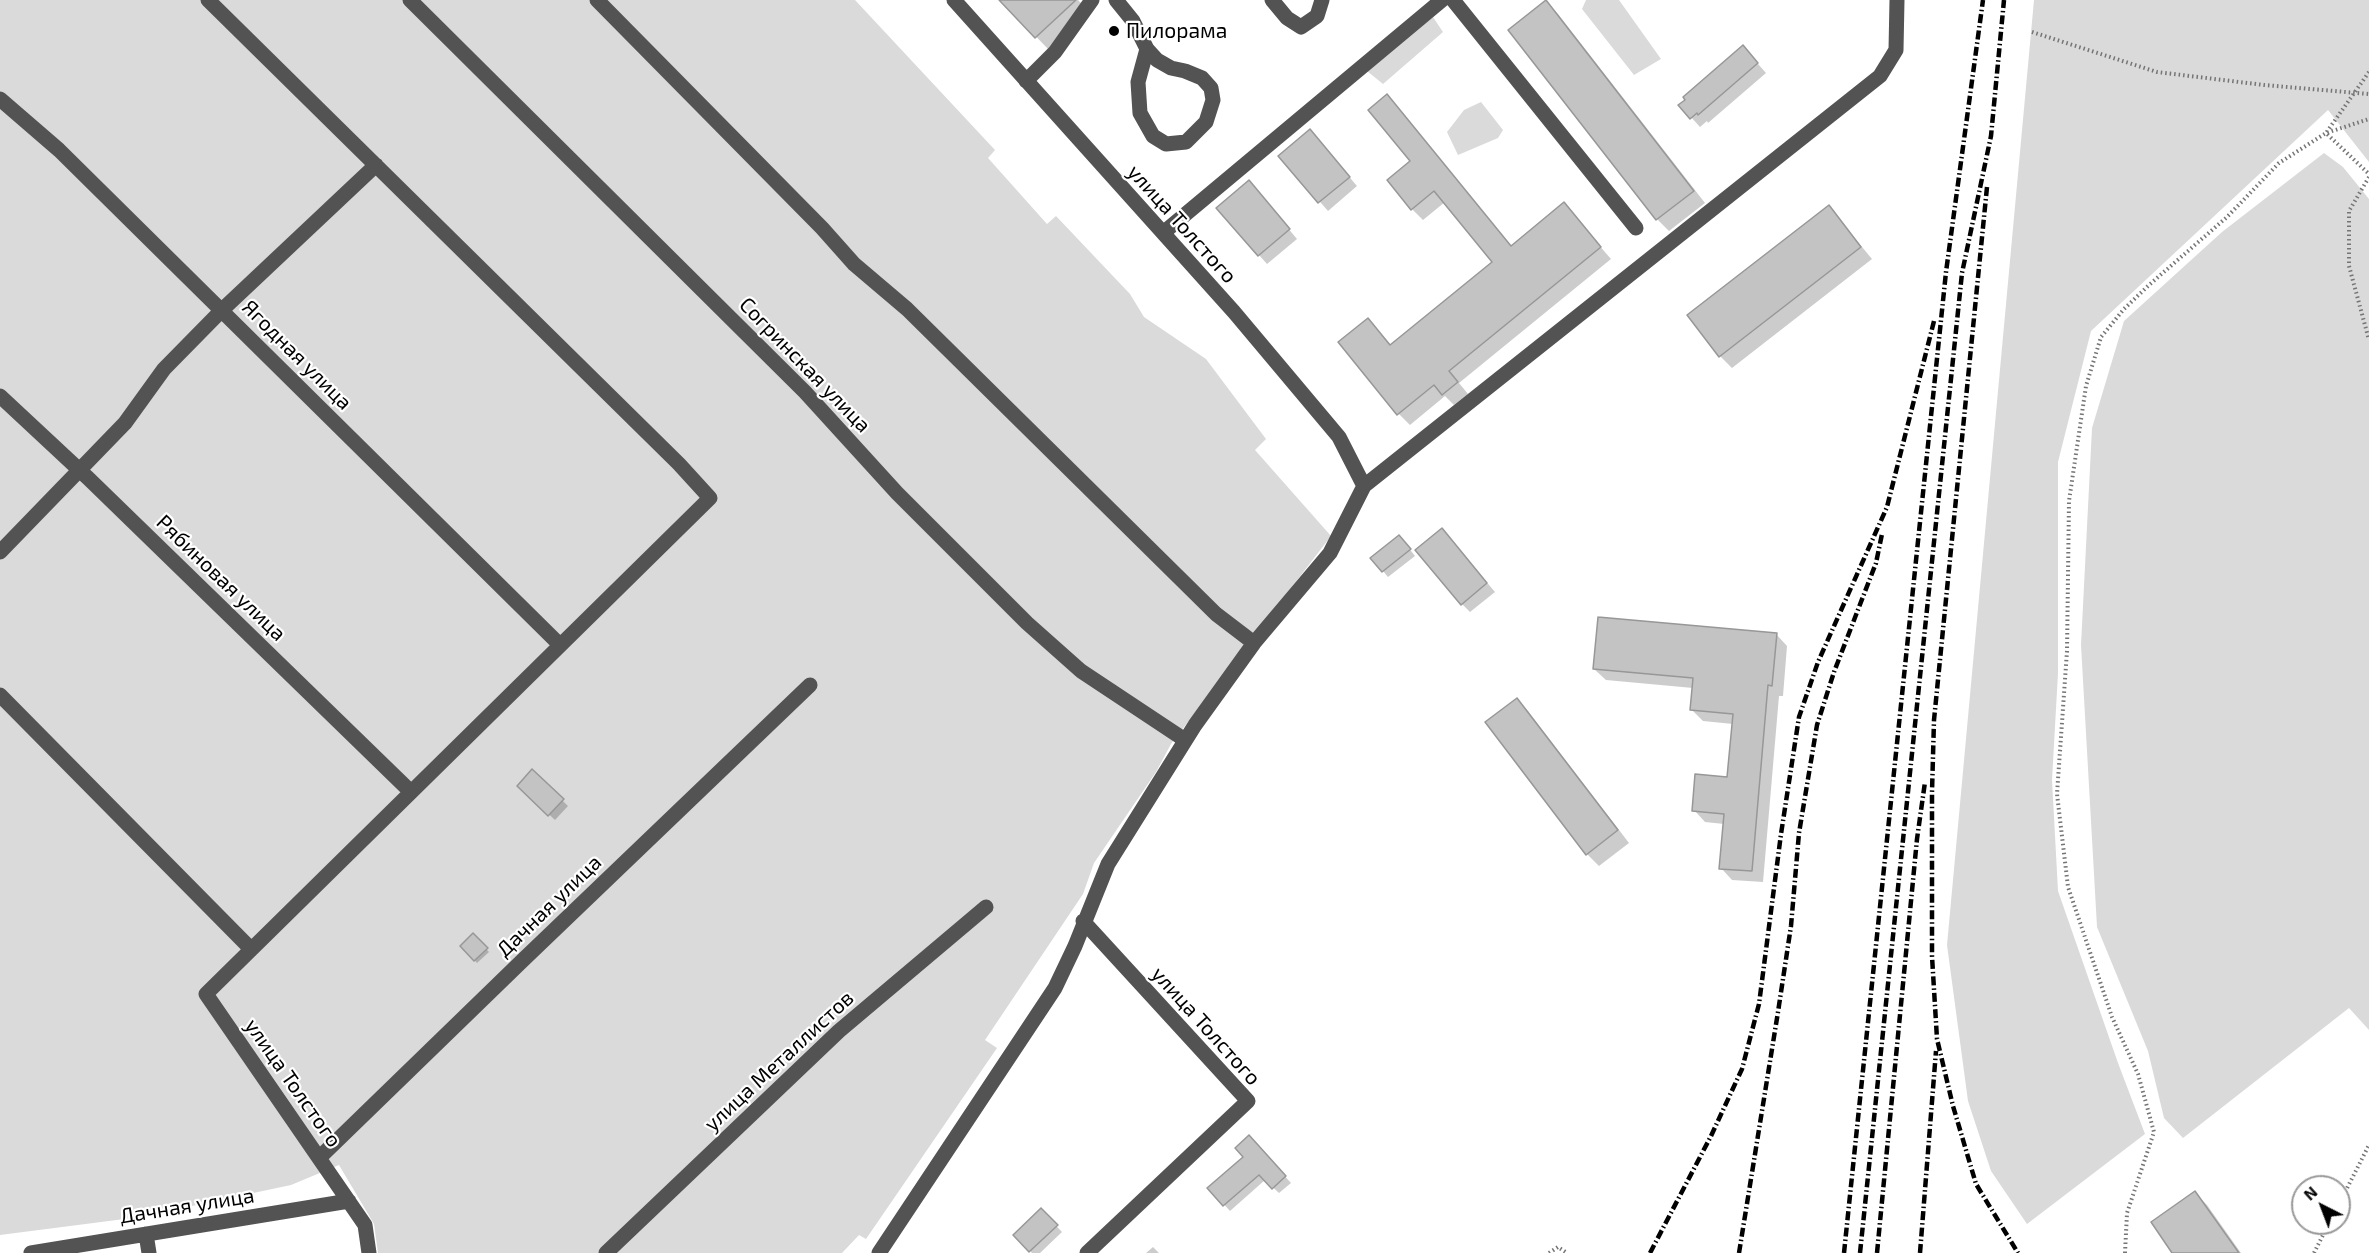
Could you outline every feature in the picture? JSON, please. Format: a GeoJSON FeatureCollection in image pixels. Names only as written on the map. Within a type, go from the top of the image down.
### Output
{"type":"FeatureCollection","features":[{"type":"Feature","properties":{"kind":"street"},"geometry":{"type":"LineString","coordinates":[[0,695],[251,949],[710,498],[679,464],[208,0]]}},
{"type":"Feature","properties":{"kind":"street","name":"Согринская улица"},"geometry":{"type":"LineString","coordinates":[[410,0],[805,392],[897,493],[1027,623],[1080,671],[1185,740]]}},
{"type":"Feature","properties":{"kind":"street"},"geometry":{"type":"LineString","coordinates":[[597,0],[822,228],[854,264],[907,309],[1216,614],[1254,643]]}},
{"type":"Feature","properties":{"kind":"street","name":"улица Толстого"},"geometry":{"type":"LineString","coordinates":[[954,0],[1233,312],[1339,437],[1364,486]]}},
{"type":"Feature","properties":{"kind":"street"},"geometry":{"type":"LineString","coordinates":[[1026,81],[1055,52],[1092,0]]}},
{"type":"Feature","properties":{"kind":"street"},"geometry":{"type":"LineString","coordinates":[[1116,0],[1133,21],[1147,49],[1157,60],[1171,69],[1185,71],[1202,78],[1211,88],[1213,100],[1206,122],[1186,142],[1166,144],[1154,136],[1140,113],[1138,82],[1147,49]]}},
{"type":"Feature","properties":{"kind":"street"},"geometry":{"type":"LineString","coordinates":[[1272,0],[1287,18],[1301,27],[1317,16],[1322,0]]}},
{"type":"Feature","properties":{"kind":"street"},"geometry":{"type":"LineString","coordinates":[[1162,233],[1442,0]]}},
{"type":"Feature","properties":{"kind":"street"},"geometry":{"type":"LineString","coordinates":[[1453,0],[1636,228]]}},
{"type":"Feature","properties":{"kind":"street"},"geometry":{"type":"LineString","coordinates":[[879,1253],[1055,988],[1076,946],[1083,921],[1108,864],[1185,740],[1254,643],[1330,553],[1364,486],[1880,76],[1896,50],[1897,0]]}},
{"type":"Feature","properties":{"kind":"street","name":"Ягодная улица"},"geometry":{"type":"LineString","coordinates":[[0,99],[59,150],[356,446],[560,645]]}},
{"type":"Feature","properties":{"kind":"street"},"geometry":{"type":"LineString","coordinates":[[0,552],[125,423],[164,369],[222,310],[376,165]]}},
{"type":"Feature","properties":{"kind":"street","name":"Рябиновая улица"},"geometry":{"type":"LineString","coordinates":[[0,396],[88,478],[411,792]]}},
{"type":"Feature","properties":{"kind":"street","name":"Дачная улица"},"geometry":{"type":"LineString","coordinates":[[319,1158],[810,685]]}},
{"type":"Feature","properties":{"kind":"street","name":"улица Металлистов"},"geometry":{"type":"LineString","coordinates":[[606,1253],[839,1031],[986,907]]}},
{"type":"Feature","properties":{"kind":"street","name":"улица Толстого"},"geometry":{"type":"LineString","coordinates":[[1083,921],[1248,1101],[1087,1253]]}},
{"type":"Feature","properties":{"kind":"street","name":"улица Толстого"},"geometry":{"type":"LineString","coordinates":[[251,949],[206,994],[365,1225],[369,1253]]}},
{"type":"Feature","properties":{"kind":"street","name":"Дачная улица"},"geometry":{"type":"LineString","coordinates":[[31,1253],[349,1201]]}},
{"type":"Feature","properties":{"kind":"street"},"geometry":{"type":"LineString","coordinates":[[146,1234],[149,1253]]}},
{"type":"Feature","properties":{"kind":"path"},"geometry":{"type":"LineString","coordinates":[[2032,32],[2157,72],[2264,85],[2369,94]]}},
{"type":"Feature","properties":{"kind":"path"},"geometry":{"type":"LineString","coordinates":[[2326,133],[2369,72]]}},
{"type":"Feature","properties":{"kind":"path"},"geometry":{"type":"LineString","coordinates":[[2126,1253],[2127,1213],[2154,1132],[2138,1074],[2112,1017],[2068,887],[2057,794],[2067,651],[2069,501],[2086,386],[2101,338],[2124,309],[2149,285],[2227,217],[2279,163],[2326,133],[2369,119]]}},
{"type":"Feature","properties":{"kind":"path"},"geometry":{"type":"LineString","coordinates":[[2326,133],[2369,175],[2349,211],[2349,266],[2369,340]]}},
{"type":"Feature","properties":{"kind":"path"},"geometry":{"type":"LineString","coordinates":[[2351,1180],[2369,1145]]}},
{"type":"Feature","properties":{"kind":"path"},"geometry":{"type":"LineString","coordinates":[[2314,1253],[2323,1235]]}},
{"type":"Feature","properties":{"kind":"path"},"geometry":{"type":"LineString","coordinates":[[1549,1253],[1558,1247],[1567,1253]]}},
{"type":"Feature","properties":{"kind":"shaded area"},"geometry":{"type":"Polygon","coordinates":[[[0,0],[855,0],[995,150],[988,158],[1047,224],[1056,216],[1130,294],[1144,317],[1206,359],[1266,439],[1255,450],[1331,536],[1171,744],[1156,772],[1094,863],[1083,894],[985,1040],[997,1048],[866,1239],[859,1235],[842,1253],[378,1253],[374,1224],[339,1165],[291,1185],[140,1217],[0,1235],[0,0]]]}},
{"type":"Feature","properties":{"kind":"shaded area"},"geometry":{"type":"Polygon","coordinates":[[[1586,0],[1619,0],[1661,59],[1634,75],[1582,9],[1586,0]]]}},
{"type":"Feature","properties":{"kind":"shaded area"},"geometry":{"type":"Polygon","coordinates":[[[2034,0],[2369,0],[2369,162],[2328,110],[2091,331],[2058,462],[2058,673],[2052,780],[2058,891],[2145,1134],[2027,1224],[1991,1171],[1968,1101],[1947,945],[2034,0]]]}},
{"type":"Feature","properties":{"kind":"shaded area"},"geometry":{"type":"Polygon","coordinates":[[[1433,17],[1443,32],[1383,84],[1367,71],[1433,17]]]}},
{"type":"Feature","properties":{"kind":"shaded area"},"geometry":{"type":"Polygon","coordinates":[[[1481,102],[1503,130],[1498,138],[1458,155],[1447,132],[1464,110],[1481,102]]]}},
{"type":"Feature","properties":{"kind":"shaded area"},"geometry":{"type":"Polygon","coordinates":[[[2324,153],[2343,167],[2369,199],[2369,1030],[2349,1008],[2183,1138],[2164,1118],[2148,1051],[2097,927],[2081,645],[2092,428],[2124,321],[2222,232],[2324,153]]]}},
{"type":"Feature","properties":{"kind":"building"},"geometry":{"type":"Polygon","coordinates":[[[999,0],[1076,0],[1035,38],[999,0]]]}},
{"type":"Feature","properties":{"kind":"building"},"geometry":{"type":"Polygon","coordinates":[[[1546,0],[1694,191],[1656,220],[1508,30],[1546,0]]]}},
{"type":"Feature","properties":{"kind":"building"},"geometry":{"type":"Polygon","coordinates":[[[1743,45],[1758,63],[1698,115],[1697,113],[1690,119],[1678,105],[1685,100],[1683,97],[1743,45]]]}},
{"type":"Feature","properties":{"kind":"building"},"geometry":{"type":"Polygon","coordinates":[[[1387,94],[1511,246],[1564,202],[1601,247],[1449,371],[1458,382],[1442,395],[1434,385],[1397,415],[1338,342],[1368,318],[1390,345],[1492,262],[1434,191],[1411,210],[1387,180],[1410,161],[1368,110],[1387,94]]]}},
{"type":"Feature","properties":{"kind":"building"},"geometry":{"type":"Polygon","coordinates":[[[1310,129],[1350,177],[1318,203],[1278,156],[1310,129]]]}},
{"type":"Feature","properties":{"kind":"building"},"geometry":{"type":"Polygon","coordinates":[[[1249,180],[1290,229],[1258,256],[1216,208],[1249,180]]]}},
{"type":"Feature","properties":{"kind":"building"},"geometry":{"type":"Polygon","coordinates":[[[1829,205],[1861,247],[1719,357],[1687,315],[1829,205]]]}},
{"type":"Feature","properties":{"kind":"building"},"geometry":{"type":"Polygon","coordinates":[[[1442,528],[1487,583],[1461,605],[1415,550],[1442,528]]]}},
{"type":"Feature","properties":{"kind":"building"},"geometry":{"type":"Polygon","coordinates":[[[1399,535],[1411,549],[1382,572],[1370,558],[1399,535]]]}},
{"type":"Feature","properties":{"kind":"building"},"geometry":{"type":"Polygon","coordinates":[[[1598,617],[1777,633],[1772,686],[1768,685],[1752,871],[1719,869],[1724,814],[1692,811],[1695,774],[1727,777],[1733,714],[1690,710],[1693,678],[1593,669],[1598,617]]]}},
{"type":"Feature","properties":{"kind":"building"},"geometry":{"type":"Polygon","coordinates":[[[1517,698],[1618,830],[1586,855],[1485,722],[1517,698]]]}},
{"type":"Feature","properties":{"kind":"building"},"geometry":{"type":"Polygon","coordinates":[[[532,769],[564,799],[548,816],[517,786],[532,769]]]}},
{"type":"Feature","properties":{"kind":"building"},"geometry":{"type":"Polygon","coordinates":[[[473,933],[488,948],[474,961],[460,946],[473,933]]]}},
{"type":"Feature","properties":{"kind":"building"},"geometry":{"type":"Polygon","coordinates":[[[1249,1135],[1286,1176],[1272,1189],[1259,1175],[1223,1206],[1207,1188],[1243,1157],[1235,1148],[1249,1135]]]}},
{"type":"Feature","properties":{"kind":"building"},"geometry":{"type":"Polygon","coordinates":[[[2195,1191],[2239,1253],[2172,1253],[2151,1222],[2195,1191]]]}},
{"type":"Feature","properties":{"kind":"building"},"geometry":{"type":"Polygon","coordinates":[[[1041,1208],[1058,1225],[1029,1252],[1013,1235],[1041,1208]]]}},
{"type":"Feature","properties":{"kind":"railway"},"geometry":{"type":"LineString","coordinates":[[1844,1253],[1946,272],[1983,0]]}},
{"type":"Feature","properties":{"kind":"railway"},"geometry":{"type":"LineString","coordinates":[[1860,1253],[1962,273],[1991,136],[2004,0]]}},
{"type":"Feature","properties":{"kind":"railway"},"geometry":{"type":"LineString","coordinates":[[1987,187],[1934,720],[1932,956],[1937,1039],[1953,1106],[1976,1184],[2018,1253]]}},
{"type":"Feature","properties":{"kind":"railway"},"geometry":{"type":"LineString","coordinates":[[1650,1253],[1711,1136],[1742,1069],[1759,1004],[1799,717],[1818,662],[1887,507],[1934,321]]}},
{"type":"Feature","properties":{"kind":"railway"},"geometry":{"type":"LineString","coordinates":[[1739,1253],[1791,926],[1799,833],[1817,725],[1834,672],[1876,563],[1882,534]]}},
{"type":"Feature","properties":{"kind":"railway"},"geometry":{"type":"LineString","coordinates":[[1877,1253],[1917,839],[1925,782]]}},
{"type":"Feature","properties":{"kind":"railway"},"geometry":{"type":"LineString","coordinates":[[1920,1253],[1936,1051]]}},
{"type":"Feature","properties":{"kind":"place","name":"Пилорама"},"geometry":{"type":"Point","coordinates":[1114,31]}}]}
